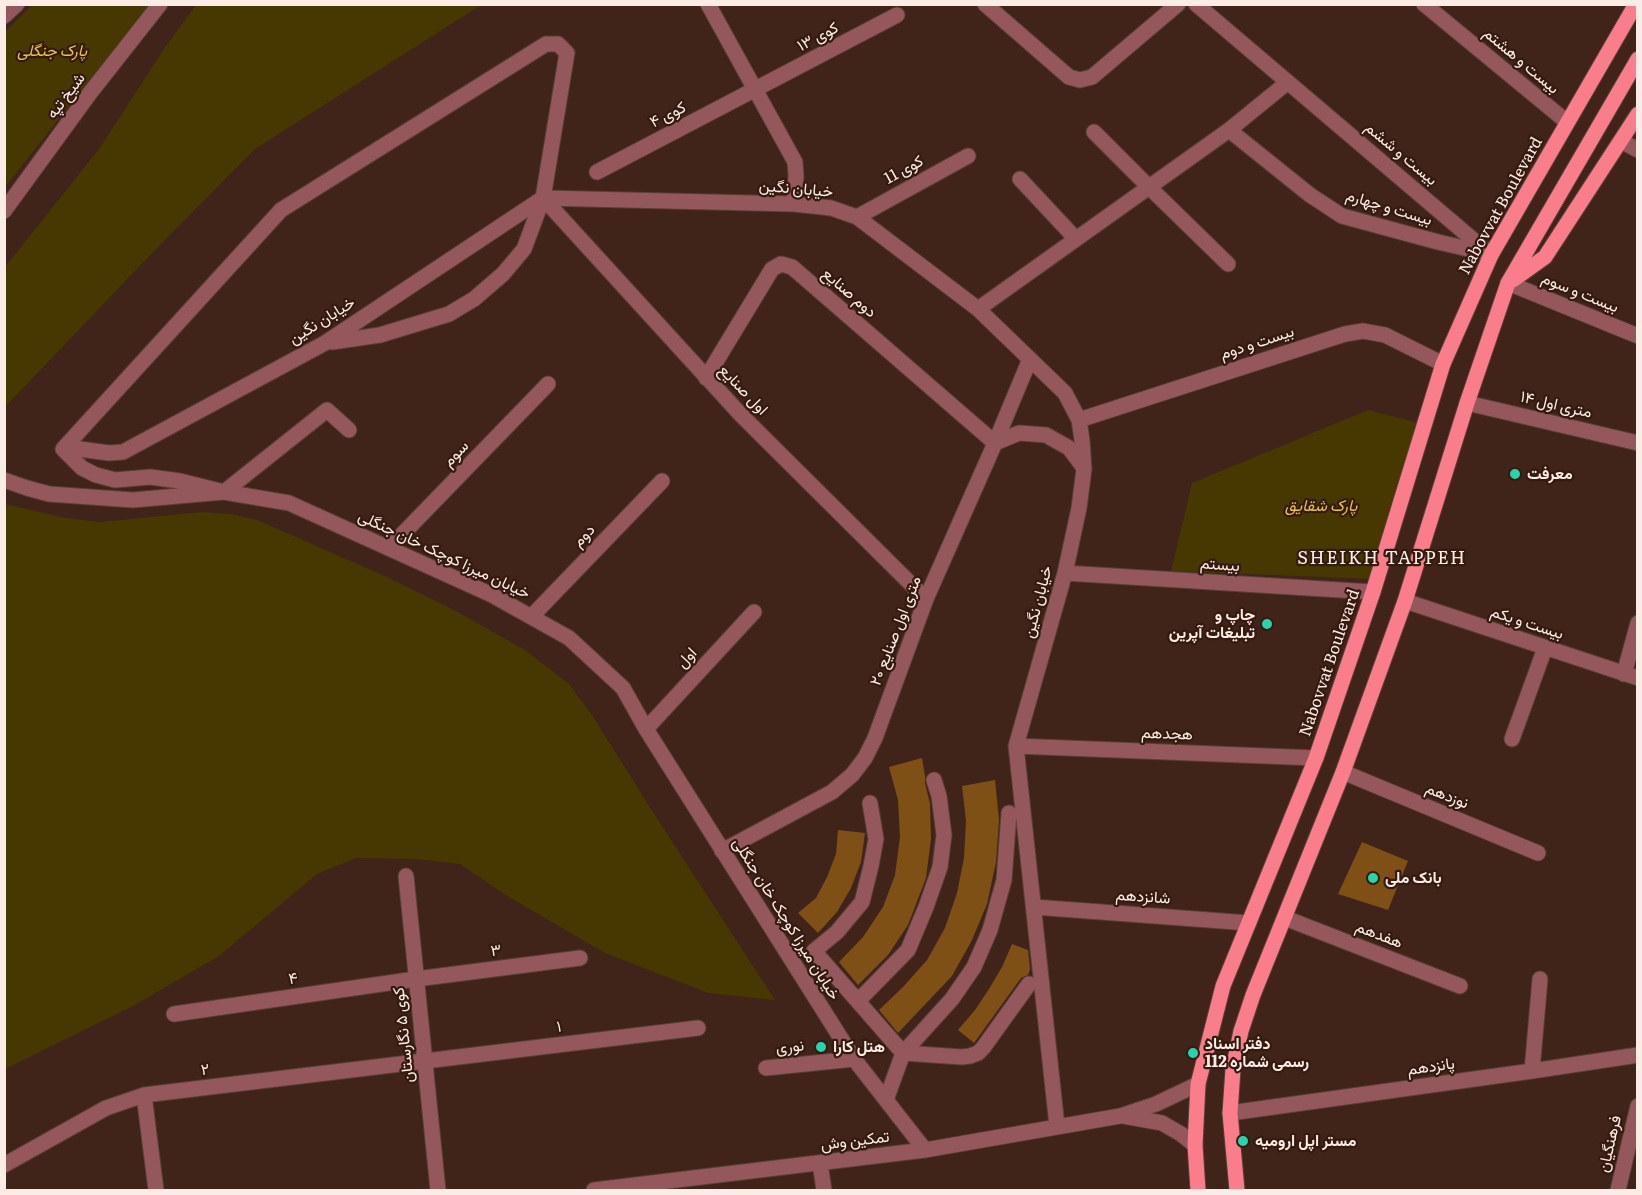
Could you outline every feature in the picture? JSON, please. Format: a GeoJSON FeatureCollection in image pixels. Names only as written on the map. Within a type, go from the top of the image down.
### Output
{"type":"FeatureCollection","features":[{"type":"Feature","properties":{"kind":"main road","name":"Nabovvat Boulevard"},"geometry":{"type":"LineString","coordinates":[[1198,1191],[1195,1145],[1198,1084],[1223,986],[1316,758],[1372,592],[1443,364],[1491,255],[1636,4]]}},
{"type":"Feature","properties":{"kind":"main road"},"geometry":{"type":"LineString","coordinates":[[1237,1191],[1230,1113],[1233,1069],[1241,1031],[1253,995],[1342,772],[1405,601],[1467,403],[1508,283],[1638,59]]}},
{"type":"Feature","properties":{"kind":"main road"},"geometry":{"type":"LineString","coordinates":[[1508,283],[1545,257],[1638,114]]}},
{"type":"Feature","properties":{"kind":"street"},"geometry":{"type":"LineString","coordinates":[[4,16],[17,4]]}},
{"type":"Feature","properties":{"kind":"street","name":"شیخ تپه"},"geometry":{"type":"LineString","coordinates":[[4,211],[90,93],[160,4]]}},
{"type":"Feature","properties":{"kind":"street"},"geometry":{"type":"LineString","coordinates":[[708,4],[795,162],[794,204]]}},
{"type":"Feature","properties":{"kind":"street"},"geometry":{"type":"LineString","coordinates":[[985,4],[1069,77],[1080,80],[1092,77],[1178,4]]}},
{"type":"Feature","properties":{"kind":"street","name":"بیست و ششم"},"geometry":{"type":"LineString","coordinates":[[1196,4],[1491,255]]}},
{"type":"Feature","properties":{"kind":"street","name":"بیست و هشتم"},"geometry":{"type":"LineString","coordinates":[[1424,4],[1567,123]]}},
{"type":"Feature","properties":{"kind":"street","name":"کوی ۱۳"},"geometry":{"type":"LineString","coordinates":[[755,90],[897,15]]}},
{"type":"Feature","properties":{"kind":"street"},"geometry":{"type":"LineString","coordinates":[[325,344],[380,335],[449,314],[474,299],[503,274],[524,249],[543,198],[567,53],[558,44],[546,44],[281,210],[63,449],[81,468],[96,476],[115,480],[150,477],[180,481],[224,492],[327,410],[349,430]]}},
{"type":"Feature","properties":{"kind":"street"},"geometry":{"type":"LineString","coordinates":[[978,309],[1229,130],[1288,82]]}},
{"type":"Feature","properties":{"kind":"street","name":"کوی ۴"},"geometry":{"type":"LineString","coordinates":[[597,172],[755,90]]}},
{"type":"Feature","properties":{"kind":"street","name":"بیست و چهارم"},"geometry":{"type":"LineString","coordinates":[[1229,130],[1310,195],[1342,216],[1491,255]]}},
{"type":"Feature","properties":{"kind":"street"},"geometry":{"type":"LineString","coordinates":[[1094,132],[1228,264]]}},
{"type":"Feature","properties":{"kind":"street"},"geometry":{"type":"LineString","coordinates":[[1621,141],[1638,150]]}},
{"type":"Feature","properties":{"kind":"street","name":"کوی 11"},"geometry":{"type":"LineString","coordinates":[[856,217],[968,156]]}},
{"type":"Feature","properties":{"kind":"street"},"geometry":{"type":"LineString","coordinates":[[1020,179],[1076,239]]}},
{"type":"Feature","properties":{"kind":"street","name":"خیابان نگین"},"geometry":{"type":"LineString","coordinates":[[63,449],[123,452],[325,344],[543,198],[794,204],[831,208],[856,217],[978,309],[1065,393],[1079,420],[1084,469],[1079,508],[1065,573],[1016,746],[1057,1126]]}},
{"type":"Feature","properties":{"kind":"street","name":"اول صنایع"},"geometry":{"type":"LineString","coordinates":[[543,198],[741,415],[926,599]]}},
{"type":"Feature","properties":{"kind":"street","name":"دوم صنایع"},"geometry":{"type":"LineString","coordinates":[[706,378],[772,269],[781,264],[792,267],[995,443]]}},
{"type":"Feature","properties":{"kind":"street","name":"بیست و سوم"},"geometry":{"type":"LineString","coordinates":[[1508,283],[1638,336]]}},
{"type":"Feature","properties":{"kind":"street","name":"بیست و دوم"},"geometry":{"type":"LineString","coordinates":[[1079,420],[1345,334],[1363,331],[1385,335],[1443,364]]}},
{"type":"Feature","properties":{"kind":"street","name":"۲۰ متری اول صنایع"},"geometry":{"type":"LineString","coordinates":[[722,851],[832,792],[852,775],[865,758],[875,738],[926,599],[1030,359]]}},
{"type":"Feature","properties":{"kind":"street","name":"سوم"},"geometry":{"type":"LineString","coordinates":[[389,548],[548,384]]}},
{"type":"Feature","properties":{"kind":"street","name":"۱۴ متری اول"},"geometry":{"type":"LineString","coordinates":[[1467,403],[1638,443]]}},
{"type":"Feature","properties":{"kind":"street"},"geometry":{"type":"LineString","coordinates":[[995,443],[1019,434],[1046,435],[1069,448],[1084,469]]}},
{"type":"Feature","properties":{"kind":"street","name":"خیابان میرزا کوچک خان جنگلی"},"geometry":{"type":"LineString","coordinates":[[4,480],[49,494],[133,500],[224,492],[289,503],[492,595],[568,638],[624,688],[646,729],[854,1059],[925,1150]]}},
{"type":"Feature","properties":{"kind":"street","name":"دوم"},"geometry":{"type":"LineString","coordinates":[[531,617],[662,480]]}},
{"type":"Feature","properties":{"kind":"street","name":"بیستم"},"geometry":{"type":"LineString","coordinates":[[1065,573],[1372,592]]}},
{"type":"Feature","properties":{"kind":"street","name":"بیست و یکم"},"geometry":{"type":"LineString","coordinates":[[1405,601],[1631,676]]}},
{"type":"Feature","properties":{"kind":"street","name":"اول"},"geometry":{"type":"LineString","coordinates":[[646,729],[754,612]]}},
{"type":"Feature","properties":{"kind":"street"},"geometry":{"type":"LineString","coordinates":[[1631,676],[1638,623]]}},
{"type":"Feature","properties":{"kind":"street"},"geometry":{"type":"LineString","coordinates":[[1512,739],[1545,648]]}},
{"type":"Feature","properties":{"kind":"street","name":"هجدهم"},"geometry":{"type":"LineString","coordinates":[[1016,746],[1316,758]]}},
{"type":"Feature","properties":{"kind":"street","name":"نوزدهم"},"geometry":{"type":"LineString","coordinates":[[1342,772],[1538,853]]}},
{"type":"Feature","properties":{"kind":"street"},"geometry":{"type":"LineString","coordinates":[[858,1001],[908,950],[926,908],[940,867],[944,835],[939,796],[934,780]]}},
{"type":"Feature","properties":{"kind":"street"},"geometry":{"type":"LineString","coordinates":[[870,803],[876,839],[862,902],[837,932],[814,951],[903,1053],[962,1057],[978,1053],[1029,984]]}},
{"type":"Feature","properties":{"kind":"street"},"geometry":{"type":"LineString","coordinates":[[886,1100],[903,1053],[952,999],[974,967],[990,930],[1004,880],[1009,813]]}},
{"type":"Feature","properties":{"kind":"street","name":"کوی ۵ نگارستان"},"geometry":{"type":"LineString","coordinates":[[406,876],[438,1191]]}},
{"type":"Feature","properties":{"kind":"street","name":"شانزدهم"},"geometry":{"type":"LineString","coordinates":[[1034,907],[1249,922]]}},
{"type":"Feature","properties":{"kind":"street","name":"هفدهم"},"geometry":{"type":"LineString","coordinates":[[1285,918],[1460,986]]}},
{"type":"Feature","properties":{"kind":"street","name":"۳"},"geometry":{"type":"LineString","coordinates":[[416,979],[580,958]]}},
{"type":"Feature","properties":{"kind":"street","name":"۴"},"geometry":{"type":"LineString","coordinates":[[174,1014],[416,979]]}},
{"type":"Feature","properties":{"kind":"street"},"geometry":{"type":"LineString","coordinates":[[1532,1071],[1540,979]]}},
{"type":"Feature","properties":{"kind":"street","name":"۱"},"geometry":{"type":"LineString","coordinates":[[425,1062],[698,1028]]}},
{"type":"Feature","properties":{"kind":"street","name":"پانزدهم"},"geometry":{"type":"LineString","coordinates":[[1230,1113],[1638,1055]]}},
{"type":"Feature","properties":{"kind":"street","name":"نوری"},"geometry":{"type":"LineString","coordinates":[[766,1068],[854,1059]]}},
{"type":"Feature","properties":{"kind":"street","name":"۲"},"geometry":{"type":"LineString","coordinates":[[4,1165],[106,1107],[144,1095],[425,1062]]}},
{"type":"Feature","properties":{"kind":"street"},"geometry":{"type":"LineString","coordinates":[[1120,1116],[1156,1104],[1198,1084]]}},
{"type":"Feature","properties":{"kind":"street"},"geometry":{"type":"LineString","coordinates":[[144,1095],[156,1191]]}},
{"type":"Feature","properties":{"kind":"street","name":"فرهنگیان"},"geometry":{"type":"LineString","coordinates":[[1618,1191],[1638,1106]]}},
{"type":"Feature","properties":{"kind":"street"},"geometry":{"type":"LineString","coordinates":[[1120,1116],[1162,1123],[1195,1145]]}},
{"type":"Feature","properties":{"kind":"street","name":"تمکین وش"},"geometry":{"type":"LineString","coordinates":[[594,1191],[925,1150],[1120,1116]]}},
{"type":"Feature","properties":{"kind":"street"},"geometry":{"type":"LineString","coordinates":[[820,1163],[824,1191]]}},
{"type":"Feature","properties":{"kind":"green space","name":"پارک جنگلی"},"geometry":{"type":"Polygon","coordinates":[[[32,5],[149,5],[5,187],[5,32],[32,5]]]}},
{"type":"Feature","properties":{"kind":"green space"},"geometry":{"type":"Polygon","coordinates":[[[196,5],[481,5],[255,149],[5,407],[5,267],[99,149],[164,49],[196,5]]]}},
{"type":"Feature","properties":{"kind":"green space","name":"پارک شقایق"},"geometry":{"type":"Polygon","coordinates":[[[1368,410],[1423,424],[1372,579],[1171,571],[1192,483],[1368,410]]]}},
{"type":"Feature","properties":{"kind":"green space"},"geometry":{"type":"Polygon","coordinates":[[[5,504],[65,518],[100,522],[202,512],[231,514],[257,520],[387,577],[456,611],[525,650],[569,684],[592,715],[775,1000],[708,993],[605,953],[504,894],[460,864],[417,859],[356,858],[317,874],[219,956],[133,1006],[5,1069],[5,504]]]}},
{"type":"Feature","properties":{"kind":"building"},"geometry":{"type":"Polygon","coordinates":[[[922,758],[930,804],[931,839],[926,878],[908,925],[888,955],[858,985],[839,962],[863,937],[883,907],[895,875],[900,837],[898,800],[889,767],[922,758]]]}},
{"type":"Feature","properties":{"kind":"building"},"geometry":{"type":"Polygon","coordinates":[[[995,780],[999,820],[996,862],[987,904],[972,940],[952,976],[898,1033],[879,1010],[927,960],[945,928],[957,893],[964,858],[966,821],[962,786],[995,780]]]}},
{"type":"Feature","properties":{"kind":"building"},"geometry":{"type":"Polygon","coordinates":[[[838,830],[865,833],[861,862],[851,888],[837,912],[818,933],[798,913],[816,898],[827,877],[836,854],[838,830]]]}},
{"type":"Feature","properties":{"kind":"building","name":"بانک ملی"},"geometry":{"type":"Polygon","coordinates":[[[1362,842],[1408,861],[1388,910],[1338,894],[1362,842]]]}},
{"type":"Feature","properties":{"kind":"building"},"geometry":{"type":"Polygon","coordinates":[[[1012,944],[1028,950],[1030,969],[1028,975],[1021,978],[974,1043],[958,1030],[989,989],[1012,944]]]}},
{"type":"Feature","properties":{"kind":"place","name":"معرفت"},"geometry":{"type":"Point","coordinates":[1515,474]}},
{"type":"Feature","properties":{"kind":"place","name":"چاپ و تبلیغات آپرین"},"geometry":{"type":"Point","coordinates":[1267,624]}},
{"type":"Feature","properties":{"kind":"place","name":"بانک ملی"},"geometry":{"type":"Point","coordinates":[1373,878]}},
{"type":"Feature","properties":{"kind":"place","name":"هتل کارا"},"geometry":{"type":"Point","coordinates":[821,1047]}},
{"type":"Feature","properties":{"kind":"place","name":"دفتر اسناد رسمی شماره 112"},"geometry":{"type":"Point","coordinates":[1193,1053]}},
{"type":"Feature","properties":{"kind":"place","name":"مستر اپل ارومیه"},"geometry":{"type":"Point","coordinates":[1243,1141]}},
{"type":"Feature","properties":{"kind":"district","name":"SHEIKH TAPPEH"},"geometry":{"type":"Point","coordinates":[1382,559]}}]}
